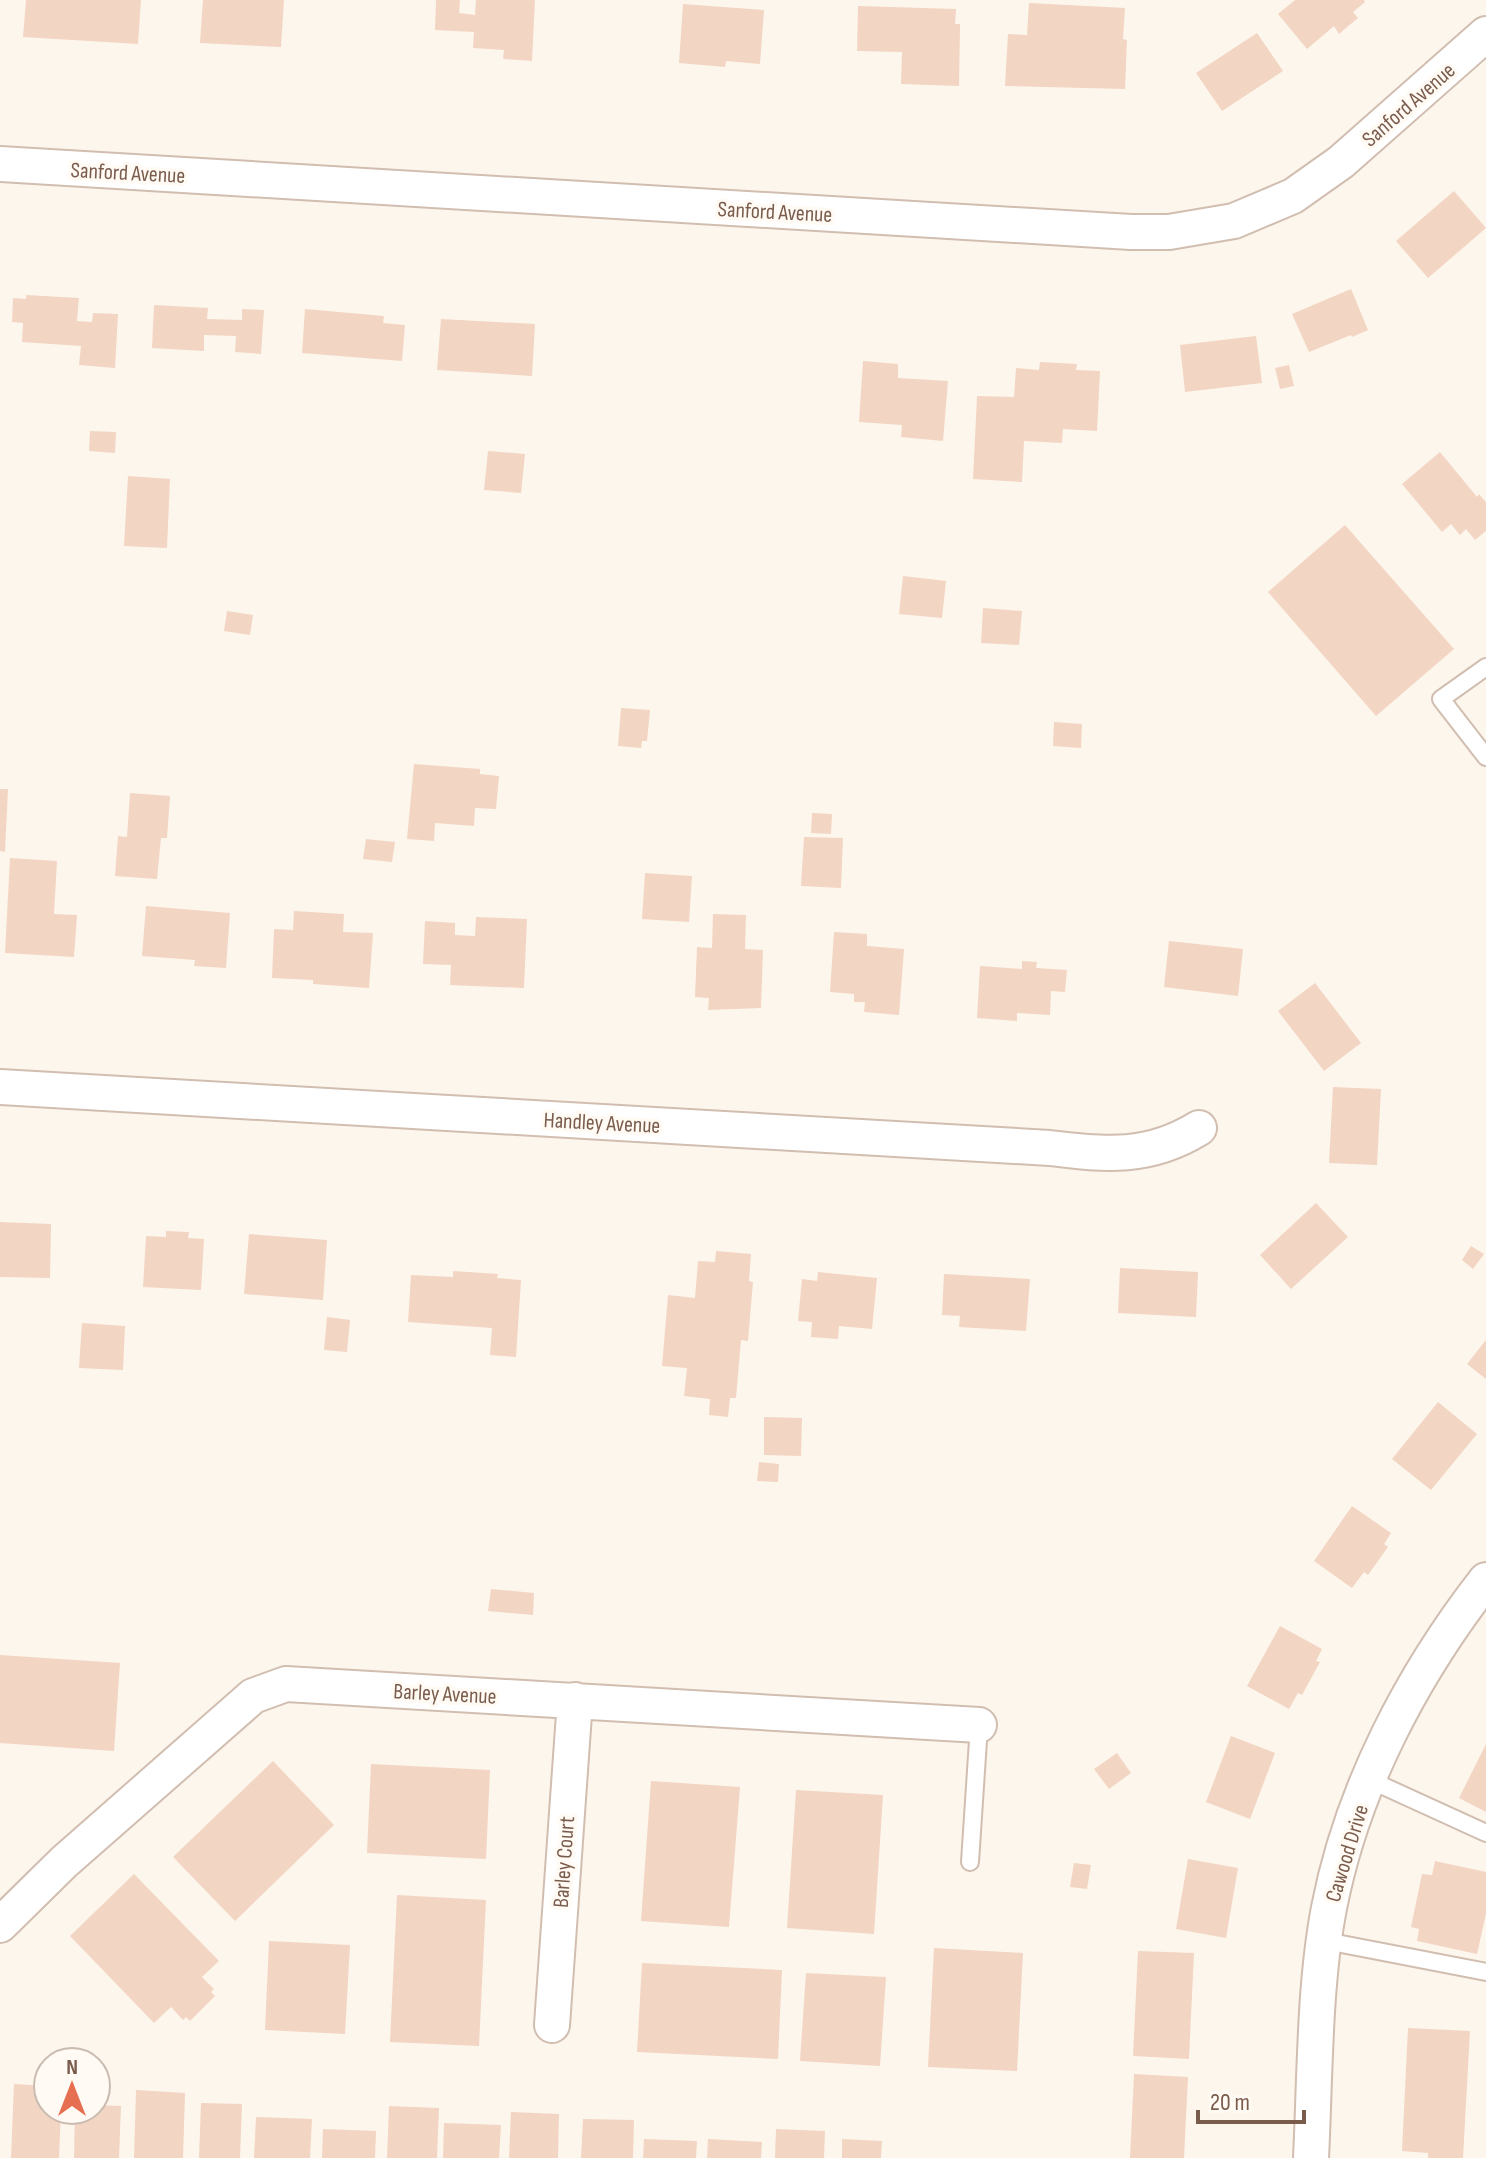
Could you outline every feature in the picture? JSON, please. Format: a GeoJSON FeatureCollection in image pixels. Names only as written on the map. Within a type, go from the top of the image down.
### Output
{"type":"FeatureCollection","features":[{"type":"Feature","properties":{"kind":"street","name":"Sanford Avenue"},"geometry":{"type":"LineString","coordinates":[[0,164],[1099,231],[1169,232],[1234,221],[1293,196],[1341,162],[1486,34]]}},
{"type":"Feature","properties":{"kind":"street","name":"Handley Avenue"},"geometry":{"type":"LineString","coordinates":[[0,1087],[1050,1148],[1103,1154],[1148,1151],[1179,1140],[1199,1128]]}},
{"type":"Feature","properties":{"kind":"street","name":"Cawood Drive"},"geometry":{"type":"LineString","coordinates":[[1311,2158],[1319,1999],[1329,1909],[1351,1827],[1391,1729],[1434,1651],[1486,1580]]}},
{"type":"Feature","properties":{"kind":"street","name":"Barley Avenue"},"geometry":{"type":"LineString","coordinates":[[0,1925],[64,1862],[253,1696],[286,1684],[979,1725]]}},
{"type":"Feature","properties":{"kind":"street","name":"Barley Court"},"geometry":{"type":"LineString","coordinates":[[552,2025],[575,1700]]}},
{"type":"Feature","properties":{"kind":"lane"},"geometry":{"type":"LineString","coordinates":[[1486,667],[1441,699],[1486,757]]}},
{"type":"Feature","properties":{"kind":"lane"},"geometry":{"type":"LineString","coordinates":[[970,1862],[979,1725]]}},
{"type":"Feature","properties":{"kind":"lane"},"geometry":{"type":"LineString","coordinates":[[1370,1780],[1486,1833]]}},
{"type":"Feature","properties":{"kind":"lane"},"geometry":{"type":"LineString","coordinates":[[1326,1941],[1486,1972]]}},
{"type":"Feature","properties":{"kind":"building"},"geometry":{"type":"Polygon","coordinates":[[[26,0],[141,0],[138,44],[23,37],[26,0]]]}},
{"type":"Feature","properties":{"kind":"building"},"geometry":{"type":"Polygon","coordinates":[[[203,0],[284,0],[281,47],[200,43],[203,0]]]}},
{"type":"Feature","properties":{"kind":"building"},"geometry":{"type":"Polygon","coordinates":[[[436,0],[460,0],[459,13],[475,15],[476,0],[535,0],[532,61],[503,59],[504,50],[473,48],[474,32],[435,30],[436,0]]]}},
{"type":"Feature","properties":{"kind":"building"},"geometry":{"type":"Polygon","coordinates":[[[1295,0],[1365,2],[1353,12],[1358,18],[1339,34],[1334,26],[1307,49],[1278,14],[1295,0]]]}},
{"type":"Feature","properties":{"kind":"building"},"geometry":{"type":"Polygon","coordinates":[[[1029,3],[1125,8],[1125,89],[1005,86],[1008,34],[1027,35],[1029,3]]]}},
{"type":"Feature","properties":{"kind":"building"},"geometry":{"type":"Polygon","coordinates":[[[683,4],[764,10],[760,64],[726,61],[725,67],[679,63],[683,4]]]}},
{"type":"Feature","properties":{"kind":"building"},"geometry":{"type":"Polygon","coordinates":[[[858,6],[956,9],[955,24],[960,24],[959,86],[901,84],[902,52],[857,51],[858,6]]]}},
{"type":"Feature","properties":{"kind":"building"},"geometry":{"type":"Polygon","coordinates":[[[1257,33],[1283,71],[1222,111],[1196,73],[1257,33]]]}},
{"type":"Feature","properties":{"kind":"building"},"geometry":{"type":"Polygon","coordinates":[[[1454,191],[1486,228],[1428,278],[1396,241],[1454,191]]]}},
{"type":"Feature","properties":{"kind":"building"},"geometry":{"type":"Polygon","coordinates":[[[1351,289],[1368,330],[1309,352],[1292,314],[1351,289]]]}},
{"type":"Feature","properties":{"kind":"building"},"geometry":{"type":"Polygon","coordinates":[[[26,295],[79,298],[77,321],[92,322],[93,313],[118,314],[115,368],[79,365],[81,346],[22,342],[23,323],[12,322],[13,298],[26,299],[26,295]]]}},
{"type":"Feature","properties":{"kind":"building"},"geometry":{"type":"Polygon","coordinates":[[[154,305],[208,308],[207,319],[242,320],[242,309],[264,310],[261,354],[235,352],[236,336],[204,335],[204,351],[152,348],[154,305]]]}},
{"type":"Feature","properties":{"kind":"building"},"geometry":{"type":"Polygon","coordinates":[[[305,309],[384,316],[383,323],[405,325],[402,361],[302,353],[305,309]]]}},
{"type":"Feature","properties":{"kind":"building"},"geometry":{"type":"Polygon","coordinates":[[[441,319],[535,324],[532,376],[437,370],[441,319]]]}},
{"type":"Feature","properties":{"kind":"building"},"geometry":{"type":"Polygon","coordinates":[[[1256,336],[1262,383],[1185,392],[1180,345],[1256,336]]]}},
{"type":"Feature","properties":{"kind":"building"},"geometry":{"type":"Polygon","coordinates":[[[863,361],[898,364],[898,378],[948,381],[943,441],[901,437],[902,425],[859,422],[863,361]]]}},
{"type":"Feature","properties":{"kind":"building"},"geometry":{"type":"Polygon","coordinates":[[[1040,362],[1077,364],[1076,370],[1100,371],[1097,431],[1063,429],[1062,443],[1024,441],[1022,482],[973,479],[977,396],[1014,397],[1016,368],[1039,370],[1040,362]]]}},
{"type":"Feature","properties":{"kind":"building"},"geometry":{"type":"Polygon","coordinates":[[[1289,365],[1294,386],[1280,389],[1275,368],[1289,365]]]}},
{"type":"Feature","properties":{"kind":"building"},"geometry":{"type":"Polygon","coordinates":[[[90,431],[116,432],[115,453],[89,451],[90,431]]]}},
{"type":"Feature","properties":{"kind":"building"},"geometry":{"type":"Polygon","coordinates":[[[488,451],[525,454],[521,493],[484,490],[488,451]]]}},
{"type":"Feature","properties":{"kind":"building"},"geometry":{"type":"Polygon","coordinates":[[[1440,452],[1477,497],[1479,494],[1486,502],[1486,531],[1475,540],[1466,529],[1460,535],[1451,524],[1442,532],[1402,484],[1440,452]]]}},
{"type":"Feature","properties":{"kind":"building"},"geometry":{"type":"Polygon","coordinates":[[[128,476],[170,479],[167,548],[124,546],[128,476]]]}},
{"type":"Feature","properties":{"kind":"building"},"geometry":{"type":"Polygon","coordinates":[[[1345,525],[1454,649],[1376,716],[1268,592],[1345,525]]]}},
{"type":"Feature","properties":{"kind":"building"},"geometry":{"type":"Polygon","coordinates":[[[903,576],[946,581],[942,618],[899,614],[903,576]]]}},
{"type":"Feature","properties":{"kind":"building"},"geometry":{"type":"Polygon","coordinates":[[[983,608],[1022,611],[1019,645],[981,643],[983,608]]]}},
{"type":"Feature","properties":{"kind":"building"},"geometry":{"type":"Polygon","coordinates":[[[227,611],[253,615],[250,635],[224,631],[227,611]]]}},
{"type":"Feature","properties":{"kind":"building"},"geometry":{"type":"Polygon","coordinates":[[[621,708],[650,710],[647,741],[642,741],[641,748],[618,746],[621,708]]]}},
{"type":"Feature","properties":{"kind":"building"},"geometry":{"type":"Polygon","coordinates":[[[1054,722],[1082,724],[1081,748],[1053,746],[1054,722]]]}},
{"type":"Feature","properties":{"kind":"building"},"geometry":{"type":"Polygon","coordinates":[[[414,764],[480,769],[480,774],[499,776],[496,809],[475,808],[474,826],[435,823],[434,841],[407,839],[414,764]]]}},
{"type":"Feature","properties":{"kind":"building"},"geometry":{"type":"Polygon","coordinates":[[[0,789],[8,789],[5,852],[0,851],[0,789]]]}},
{"type":"Feature","properties":{"kind":"building"},"geometry":{"type":"Polygon","coordinates":[[[130,793],[170,796],[167,838],[161,838],[157,879],[115,876],[118,836],[127,837],[130,793]]]}},
{"type":"Feature","properties":{"kind":"building"},"geometry":{"type":"Polygon","coordinates":[[[812,813],[832,814],[831,834],[811,833],[812,813]]]}},
{"type":"Feature","properties":{"kind":"building"},"geometry":{"type":"Polygon","coordinates":[[[804,837],[843,838],[841,888],[801,886],[804,837]]]}},
{"type":"Feature","properties":{"kind":"building"},"geometry":{"type":"Polygon","coordinates":[[[366,839],[395,842],[392,862],[363,859],[366,839]]]}},
{"type":"Feature","properties":{"kind":"building"},"geometry":{"type":"Polygon","coordinates":[[[10,858],[57,861],[54,914],[77,915],[74,957],[5,953],[10,858]]]}},
{"type":"Feature","properties":{"kind":"building"},"geometry":{"type":"Polygon","coordinates":[[[645,873],[692,876],[689,922],[642,919],[645,873]]]}},
{"type":"Feature","properties":{"kind":"building"},"geometry":{"type":"Polygon","coordinates":[[[146,906],[230,913],[226,968],[194,966],[195,960],[142,956],[146,906]]]}},
{"type":"Feature","properties":{"kind":"building"},"geometry":{"type":"Polygon","coordinates":[[[294,911],[344,914],[343,932],[373,933],[369,988],[272,978],[274,929],[293,930],[294,911]]]}},
{"type":"Feature","properties":{"kind":"building"},"geometry":{"type":"Polygon","coordinates":[[[713,914],[746,915],[745,949],[763,950],[761,1008],[708,1010],[709,998],[695,997],[697,947],[712,948],[713,914]]]}},
{"type":"Feature","properties":{"kind":"building"},"geometry":{"type":"Polygon","coordinates":[[[476,917],[527,919],[524,988],[450,985],[451,965],[423,964],[425,921],[455,923],[455,935],[475,936],[476,917]]]}},
{"type":"Feature","properties":{"kind":"building"},"geometry":{"type":"Polygon","coordinates":[[[834,932],[867,934],[867,946],[904,949],[899,1015],[864,1012],[865,1002],[854,1002],[854,994],[830,992],[834,932]]]}},
{"type":"Feature","properties":{"kind":"building"},"geometry":{"type":"Polygon","coordinates":[[[1169,941],[1243,949],[1238,996],[1164,987],[1169,941]]]}},
{"type":"Feature","properties":{"kind":"building"},"geometry":{"type":"Polygon","coordinates":[[[1022,961],[1037,962],[1036,968],[1067,970],[1065,992],[1051,991],[1050,1015],[1017,1013],[1017,1021],[977,1018],[980,966],[1022,969],[1022,961]]]}},
{"type":"Feature","properties":{"kind":"building"},"geometry":{"type":"Polygon","coordinates":[[[1315,983],[1361,1043],[1324,1071],[1278,1011],[1315,983]]]}},
{"type":"Feature","properties":{"kind":"building"},"geometry":{"type":"Polygon","coordinates":[[[1333,1087],[1381,1089],[1377,1165],[1329,1163],[1333,1087]]]}},
{"type":"Feature","properties":{"kind":"building"},"geometry":{"type":"Polygon","coordinates":[[[1316,1203],[1348,1237],[1291,1289],[1260,1255],[1316,1203]]]}},
{"type":"Feature","properties":{"kind":"building"},"geometry":{"type":"Polygon","coordinates":[[[0,1222],[51,1224],[50,1278],[0,1277],[0,1222]]]}},
{"type":"Feature","properties":{"kind":"building"},"geometry":{"type":"Polygon","coordinates":[[[166,1231],[189,1232],[188,1238],[204,1239],[201,1290],[143,1287],[146,1236],[166,1237],[166,1231]]]}},
{"type":"Feature","properties":{"kind":"building"},"geometry":{"type":"Polygon","coordinates":[[[249,1234],[327,1240],[323,1300],[244,1294],[249,1234]]]}},
{"type":"Feature","properties":{"kind":"building"},"geometry":{"type":"Polygon","coordinates":[[[1471,1246],[1484,1254],[1473,1269],[1462,1260],[1471,1246]]]}},
{"type":"Feature","properties":{"kind":"building"},"geometry":{"type":"Polygon","coordinates":[[[716,1251],[751,1254],[749,1281],[753,1282],[748,1341],[741,1340],[736,1398],[730,1398],[728,1417],[709,1415],[710,1399],[684,1396],[687,1368],[662,1366],[668,1295],[695,1298],[698,1261],[715,1262],[716,1251]]]}},
{"type":"Feature","properties":{"kind":"building"},"geometry":{"type":"Polygon","coordinates":[[[1120,1268],[1198,1272],[1196,1317],[1118,1313],[1120,1268]]]}},
{"type":"Feature","properties":{"kind":"building"},"geometry":{"type":"Polygon","coordinates":[[[453,1271],[498,1274],[497,1278],[521,1280],[516,1357],[490,1355],[492,1328],[408,1322],[411,1275],[453,1277],[453,1271]]]}},
{"type":"Feature","properties":{"kind":"building"},"geometry":{"type":"Polygon","coordinates":[[[818,1272],[877,1278],[872,1329],[839,1326],[838,1339],[811,1337],[812,1322],[798,1321],[802,1279],[817,1281],[818,1272]]]}},
{"type":"Feature","properties":{"kind":"building"},"geometry":{"type":"Polygon","coordinates":[[[944,1274],[1030,1279],[1026,1331],[959,1327],[960,1316],[942,1315],[944,1274]]]}},
{"type":"Feature","properties":{"kind":"building"},"geometry":{"type":"Polygon","coordinates":[[[327,1317],[350,1320],[347,1352],[324,1350],[327,1317]]]}},
{"type":"Feature","properties":{"kind":"building"},"geometry":{"type":"Polygon","coordinates":[[[82,1323],[125,1326],[123,1370],[79,1368],[82,1323]]]}},
{"type":"Feature","properties":{"kind":"building"},"geometry":{"type":"Polygon","coordinates":[[[1486,1340],[1486,1379],[1467,1364],[1486,1340]]]}},
{"type":"Feature","properties":{"kind":"building"},"geometry":{"type":"Polygon","coordinates":[[[1438,1402],[1477,1434],[1431,1490],[1392,1459],[1438,1402]]]}},
{"type":"Feature","properties":{"kind":"building"},"geometry":{"type":"Polygon","coordinates":[[[764,1417],[802,1418],[801,1456],[764,1455],[764,1417]]]}},
{"type":"Feature","properties":{"kind":"building"},"geometry":{"type":"Polygon","coordinates":[[[759,1462],[779,1464],[778,1482],[757,1481],[759,1462]]]}},
{"type":"Feature","properties":{"kind":"building"},"geometry":{"type":"Polygon","coordinates":[[[1352,1506],[1391,1533],[1384,1544],[1388,1547],[1368,1575],[1364,1572],[1352,1588],[1314,1561],[1352,1506]]]}},
{"type":"Feature","properties":{"kind":"building"},"geometry":{"type":"Polygon","coordinates":[[[491,1589],[534,1593],[533,1615],[488,1611],[491,1589]]]}},
{"type":"Feature","properties":{"kind":"building"},"geometry":{"type":"Polygon","coordinates":[[[1280,1626],[1322,1649],[1316,1661],[1320,1662],[1302,1695],[1298,1693],[1289,1709],[1247,1686],[1280,1626]]]}},
{"type":"Feature","properties":{"kind":"building"},"geometry":{"type":"Polygon","coordinates":[[[0,1655],[120,1663],[114,1751],[0,1743],[0,1655]]]}},
{"type":"Feature","properties":{"kind":"building"},"geometry":{"type":"Polygon","coordinates":[[[1231,1736],[1275,1753],[1250,1819],[1206,1802],[1231,1736]]]}},
{"type":"Feature","properties":{"kind":"building"},"geometry":{"type":"Polygon","coordinates":[[[1486,1744],[1486,1812],[1459,1798],[1486,1744]]]}},
{"type":"Feature","properties":{"kind":"building"},"geometry":{"type":"Polygon","coordinates":[[[1117,1753],[1131,1773],[1109,1789],[1094,1769],[1117,1753]]]}},
{"type":"Feature","properties":{"kind":"building"},"geometry":{"type":"Polygon","coordinates":[[[273,1761],[334,1825],[235,1921],[173,1857],[273,1761]]]}},
{"type":"Feature","properties":{"kind":"building"},"geometry":{"type":"Polygon","coordinates":[[[371,1764],[490,1770],[486,1859],[367,1853],[371,1764]]]}},
{"type":"Feature","properties":{"kind":"building"},"geometry":{"type":"Polygon","coordinates":[[[651,1781],[740,1787],[729,1927],[641,1921],[651,1781]]]}},
{"type":"Feature","properties":{"kind":"building"},"geometry":{"type":"Polygon","coordinates":[[[796,1790],[883,1795],[874,1934],[787,1928],[796,1790]]]}},
{"type":"Feature","properties":{"kind":"building"},"geometry":{"type":"Polygon","coordinates":[[[1188,1859],[1238,1868],[1226,1938],[1176,1929],[1188,1859]]]}},
{"type":"Feature","properties":{"kind":"building"},"geometry":{"type":"Polygon","coordinates":[[[1435,1861],[1486,1872],[1486,1914],[1477,1954],[1417,1941],[1419,1929],[1411,1927],[1422,1874],[1432,1875],[1435,1861]]]}},
{"type":"Feature","properties":{"kind":"building"},"geometry":{"type":"Polygon","coordinates":[[[1074,1863],[1091,1865],[1087,1889],[1070,1887],[1074,1863]]]}},
{"type":"Feature","properties":{"kind":"building"},"geometry":{"type":"Polygon","coordinates":[[[134,1874],[219,1961],[202,1977],[214,1989],[211,1992],[215,1996],[190,2021],[186,2017],[183,2020],[171,2007],[154,2023],[70,1936],[134,1874]]]}},
{"type":"Feature","properties":{"kind":"building"},"geometry":{"type":"Polygon","coordinates":[[[397,1895],[486,1900],[479,2046],[390,2042],[397,1895]]]}},
{"type":"Feature","properties":{"kind":"building"},"geometry":{"type":"Polygon","coordinates":[[[269,1941],[350,1945],[345,2034],[265,2030],[269,1941]]]}},
{"type":"Feature","properties":{"kind":"building"},"geometry":{"type":"Polygon","coordinates":[[[934,1948],[1023,1953],[1017,2071],[928,2067],[934,1948]]]}},
{"type":"Feature","properties":{"kind":"building"},"geometry":{"type":"Polygon","coordinates":[[[1138,1951],[1194,1953],[1189,2059],[1133,2056],[1138,1951]]]}},
{"type":"Feature","properties":{"kind":"building"},"geometry":{"type":"Polygon","coordinates":[[[642,1963],[782,1970],[778,2059],[637,2052],[642,1963]]]}},
{"type":"Feature","properties":{"kind":"building"},"geometry":{"type":"Polygon","coordinates":[[[806,1973],[886,1977],[880,2066],[800,2061],[806,1973]]]}},
{"type":"Feature","properties":{"kind":"building"},"geometry":{"type":"Polygon","coordinates":[[[1408,2028],[1470,2031],[1463,2158],[1428,2158],[1428,2153],[1402,2151],[1408,2028]]]}},
{"type":"Feature","properties":{"kind":"building"},"geometry":{"type":"Polygon","coordinates":[[[1134,2074],[1188,2077],[1184,2158],[1130,2158],[1134,2074]]]}},
{"type":"Feature","properties":{"kind":"building"},"geometry":{"type":"Polygon","coordinates":[[[14,2084],[32,2085],[32,2126],[60,2126],[59,2158],[11,2158],[14,2084]]]}},
{"type":"Feature","properties":{"kind":"building"},"geometry":{"type":"Polygon","coordinates":[[[136,2090],[185,2093],[183,2158],[134,2158],[136,2090]]]}},
{"type":"Feature","properties":{"kind":"building"},"geometry":{"type":"Polygon","coordinates":[[[201,2103],[242,2104],[240,2158],[199,2158],[201,2103]]]}},
{"type":"Feature","properties":{"kind":"building"},"geometry":{"type":"Polygon","coordinates":[[[112,2106],[121,2106],[119,2158],[74,2158],[75,2126],[112,2126],[112,2106]]]}},
{"type":"Feature","properties":{"kind":"building"},"geometry":{"type":"Polygon","coordinates":[[[389,2106],[439,2108],[437,2158],[387,2158],[389,2106]]]}},
{"type":"Feature","properties":{"kind":"building"},"geometry":{"type":"Polygon","coordinates":[[[511,2112],[559,2114],[558,2158],[509,2158],[511,2112]]]}},
{"type":"Feature","properties":{"kind":"building"},"geometry":{"type":"Polygon","coordinates":[[[256,2117],[312,2119],[310,2158],[254,2158],[256,2117]]]}},
{"type":"Feature","properties":{"kind":"building"},"geometry":{"type":"Polygon","coordinates":[[[583,2119],[634,2120],[633,2158],[581,2158],[583,2119]]]}},
{"type":"Feature","properties":{"kind":"building"},"geometry":{"type":"Polygon","coordinates":[[[444,2123],[501,2125],[499,2158],[443,2158],[444,2123]]]}},
{"type":"Feature","properties":{"kind":"building"},"geometry":{"type":"Polygon","coordinates":[[[323,2129],[376,2131],[375,2158],[322,2158],[323,2129]]]}},
{"type":"Feature","properties":{"kind":"building"},"geometry":{"type":"Polygon","coordinates":[[[776,2129],[825,2131],[824,2158],[775,2158],[776,2129]]]}},
{"type":"Feature","properties":{"kind":"building"},"geometry":{"type":"Polygon","coordinates":[[[644,2139],[697,2141],[696,2158],[643,2158],[644,2139]]]}},
{"type":"Feature","properties":{"kind":"building"},"geometry":{"type":"Polygon","coordinates":[[[708,2139],[762,2142],[761,2158],[707,2158],[708,2139]]]}},
{"type":"Feature","properties":{"kind":"building"},"geometry":{"type":"Polygon","coordinates":[[[842,2139],[882,2141],[881,2158],[842,2158],[842,2139]]]}}]}
